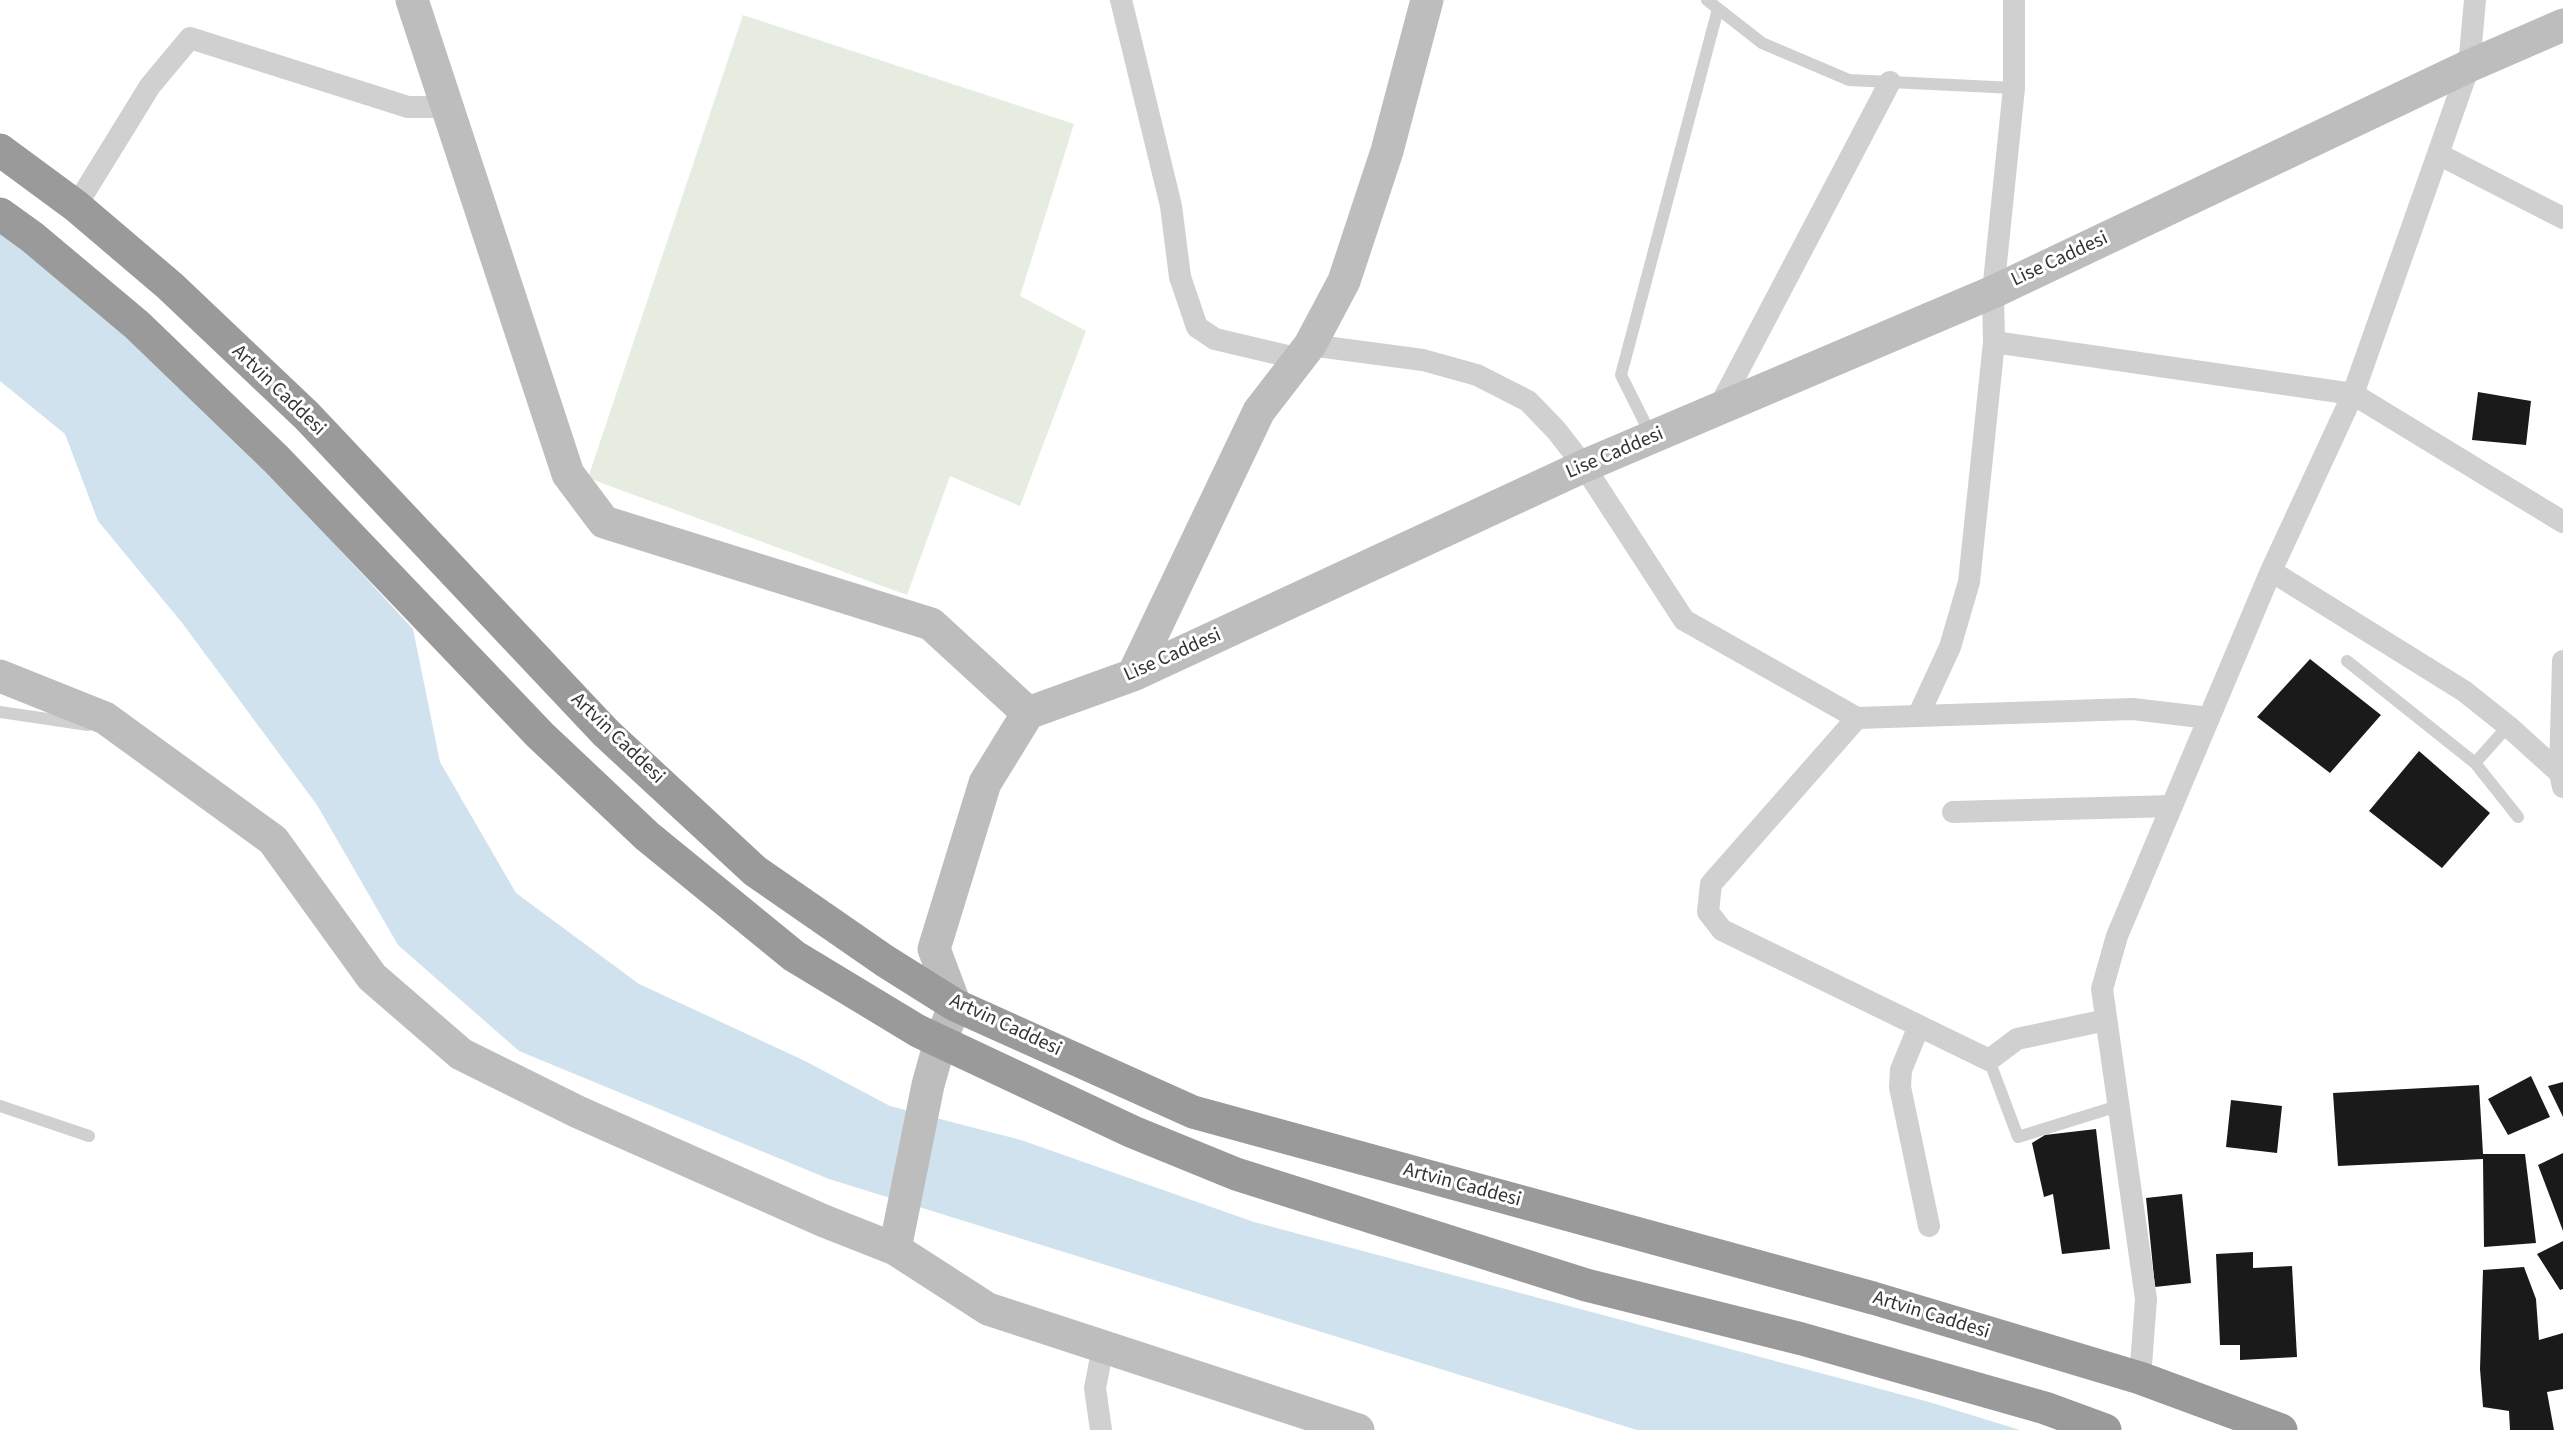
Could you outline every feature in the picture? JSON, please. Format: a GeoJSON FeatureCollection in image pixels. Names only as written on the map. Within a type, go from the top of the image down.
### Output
{"type":"FeatureCollection","features":[{"type":"Feature","properties":{"kind":"highway","name":"Artvin Caddesi"},"geometry":{"type":"LineString","coordinates":[[0,150],[76,206],[170,286],[307,417],[606,733],[755,872],[885,961],[955,1005],[1193,1112],[1862,1295],[2140,1378],[2281,1430]]}},
{"type":"Feature","properties":{"kind":"highway"},"geometry":{"type":"LineString","coordinates":[[0,214],[32,237],[137,325],[277,460],[540,735],[647,836],[794,956],[918,1031],[1133,1132],[1236,1174],[1586,1285],[1802,1339],[2045,1408],[2105,1430]]}},
{"type":"Feature","properties":{"kind":"street"},"geometry":{"type":"LineString","coordinates":[[412,0],[445,107],[568,474],[604,522],[931,624],[1028,713],[985,783],[934,949],[955,1005],[940,1041],[928,1085],[896,1249]]}},
{"type":"Feature","properties":{"kind":"street"},"geometry":{"type":"LineString","coordinates":[[1121,0],[1171,206],[1180,277],[1197,327],[1215,339],[1305,352],[1423,360],[1477,375],[1528,401],[1556,430],[1584,466],[1684,620],[1857,718],[1919,714],[2133,709],[2209,718]]}},
{"type":"Feature","properties":{"kind":"street"},"geometry":{"type":"LineString","coordinates":[[1132,675],[1259,411],[1305,352],[1344,281],[1387,152],[1427,0]]}},
{"type":"Feature","properties":{"kind":"street"},"geometry":{"type":"LineString","coordinates":[[1919,714],[1950,647],[1961,616],[1969,582],[1994,342],[1993,292],[2014,88],[2014,0]]}},
{"type":"Feature","properties":{"kind":"street"},"geometry":{"type":"LineString","coordinates":[[2140,1378],[2146,1299],[2102,989],[2117,936],[2271,571],[2353,394],[2469,66],[2475,0]]}},
{"type":"Feature","properties":{"kind":"street","name":"Lise Caddesi"},"geometry":{"type":"LineString","coordinates":[[1028,713],[1132,675],[1584,466],[1993,292],[2469,66],[2563,25]]}},
{"type":"Feature","properties":{"kind":"street"},"geometry":{"type":"LineString","coordinates":[[76,206],[150,86],[190,38],[408,106],[445,107]]}},
{"type":"Feature","properties":{"kind":"street"},"geometry":{"type":"LineString","coordinates":[[1717,411],[1890,82]]}},
{"type":"Feature","properties":{"kind":"street"},"geometry":{"type":"LineString","coordinates":[[2438,154],[2563,218]]}},
{"type":"Feature","properties":{"kind":"street"},"geometry":{"type":"LineString","coordinates":[[1994,342],[2353,394],[2563,522]]}},
{"type":"Feature","properties":{"kind":"street"},"geometry":{"type":"LineString","coordinates":[[2271,571],[2464,692],[2508,726],[2561,780]]}},
{"type":"Feature","properties":{"kind":"street"},"geometry":{"type":"LineString","coordinates":[[2561,780],[2563,662]]}},
{"type":"Feature","properties":{"kind":"street"},"geometry":{"type":"LineString","coordinates":[[0,676],[105,718],[273,840],[372,977],[461,1054],[578,1112],[824,1221],[896,1249],[988,1309],[1358,1430]]}},
{"type":"Feature","properties":{"kind":"street"},"geometry":{"type":"LineString","coordinates":[[1857,718],[1711,884],[1708,912],[1722,930],[1989,1060],[2017,1039],[2106,1020]]}},
{"type":"Feature","properties":{"kind":"street"},"geometry":{"type":"LineString","coordinates":[[1953,812],[2172,806]]}},
{"type":"Feature","properties":{"kind":"street"},"geometry":{"type":"LineString","coordinates":[[1919,1026],[1901,1070],[1900,1087],[1929,1226]]}},
{"type":"Feature","properties":{"kind":"street"},"geometry":{"type":"LineString","coordinates":[[1101,1430],[1095,1388],[1103,1347]]}},
{"type":"Feature","properties":{"kind":"lane"},"geometry":{"type":"LineString","coordinates":[[1707,0],[1762,43],[1849,80],[2014,88]]}},
{"type":"Feature","properties":{"kind":"lane"},"geometry":{"type":"LineString","coordinates":[[1653,438],[1621,375],[1718,9]]}},
{"type":"Feature","properties":{"kind":"lane"},"geometry":{"type":"LineString","coordinates":[[2347,662],[2438,731],[2475,763],[2518,817]]}},
{"type":"Feature","properties":{"kind":"lane"},"geometry":{"type":"LineString","coordinates":[[0,712],[92,725],[105,718]]}},
{"type":"Feature","properties":{"kind":"lane"},"geometry":{"type":"LineString","coordinates":[[2475,763],[2508,726]]}},
{"type":"Feature","properties":{"kind":"lane"},"geometry":{"type":"LineString","coordinates":[[1989,1060],[2018,1137],[2118,1106]]}},
{"type":"Feature","properties":{"kind":"lane"},"geometry":{"type":"LineString","coordinates":[[0,1106],[89,1136]]}},
{"type":"Feature","properties":{"kind":"shaded area"},"geometry":{"type":"Polygon","coordinates":[[[743,15],[1074,124],[1020,296],[1086,331],[1020,506],[950,476],[907,595],[588,478],[743,15]]]}},
{"type":"Feature","properties":{"kind":"water"},"geometry":{"type":"Polygon","coordinates":[[[0,218],[220,420],[413,629],[440,762],[516,893],[639,984],[803,1060],[890,1106],[1021,1140],[1254,1222],[1929,1402],[2020,1430],[1637,1430],[829,1179],[519,1051],[398,945],[317,805],[183,624],[98,521],[65,434],[0,381],[0,218]]]}},
{"type":"Feature","properties":{"kind":"building"},"geometry":{"type":"Polygon","coordinates":[[[2478,392],[2531,401],[2526,445],[2472,440],[2478,392]]]}},
{"type":"Feature","properties":{"kind":"building"},"geometry":{"type":"Polygon","coordinates":[[[2310,659],[2381,715],[2330,773],[2257,717],[2310,659]]]}},
{"type":"Feature","properties":{"kind":"building"},"geometry":{"type":"Polygon","coordinates":[[[2419,751],[2490,813],[2442,868],[2369,811],[2419,751]]]}},
{"type":"Feature","properties":{"kind":"building"},"geometry":{"type":"Polygon","coordinates":[[[2531,1076],[2550,1117],[2508,1135],[2488,1099],[2531,1076]]]}},
{"type":"Feature","properties":{"kind":"building"},"geometry":{"type":"Polygon","coordinates":[[[2563,1082],[2563,1117],[2548,1086],[2563,1082]]]}},
{"type":"Feature","properties":{"kind":"building"},"geometry":{"type":"Polygon","coordinates":[[[2479,1085],[2483,1154],[2525,1154],[2536,1243],[2484,1247],[2483,1159],[2338,1166],[2333,1093],[2479,1085]]]}},
{"type":"Feature","properties":{"kind":"building"},"geometry":{"type":"Polygon","coordinates":[[[2231,1100],[2282,1106],[2277,1153],[2226,1147],[2231,1100]]]}},
{"type":"Feature","properties":{"kind":"building"},"geometry":{"type":"Polygon","coordinates":[[[2096,1129],[2110,1249],[2062,1254],[2053,1194],[2044,1197],[2032,1143],[2045,1135],[2096,1129]]]}},
{"type":"Feature","properties":{"kind":"building"},"geometry":{"type":"Polygon","coordinates":[[[2563,1153],[2563,1231],[2538,1165],[2563,1153]]]}},
{"type":"Feature","properties":{"kind":"building"},"geometry":{"type":"Polygon","coordinates":[[[2182,1194],[2191,1283],[2155,1287],[2146,1198],[2182,1194]]]}},
{"type":"Feature","properties":{"kind":"building"},"geometry":{"type":"Polygon","coordinates":[[[2563,1241],[2563,1289],[2560,1290],[2537,1254],[2563,1241]]]}},
{"type":"Feature","properties":{"kind":"building"},"geometry":{"type":"Polygon","coordinates":[[[2253,1252],[2253,1268],[2292,1266],[2297,1357],[2240,1360],[2240,1345],[2220,1345],[2216,1254],[2253,1252]]]}},
{"type":"Feature","properties":{"kind":"building"},"geometry":{"type":"Polygon","coordinates":[[[2524,1267],[2536,1299],[2539,1340],[2563,1333],[2563,1389],[2547,1392],[2554,1430],[2510,1430],[2509,1411],[2483,1407],[2480,1369],[2483,1270],[2524,1267]]]}}]}
